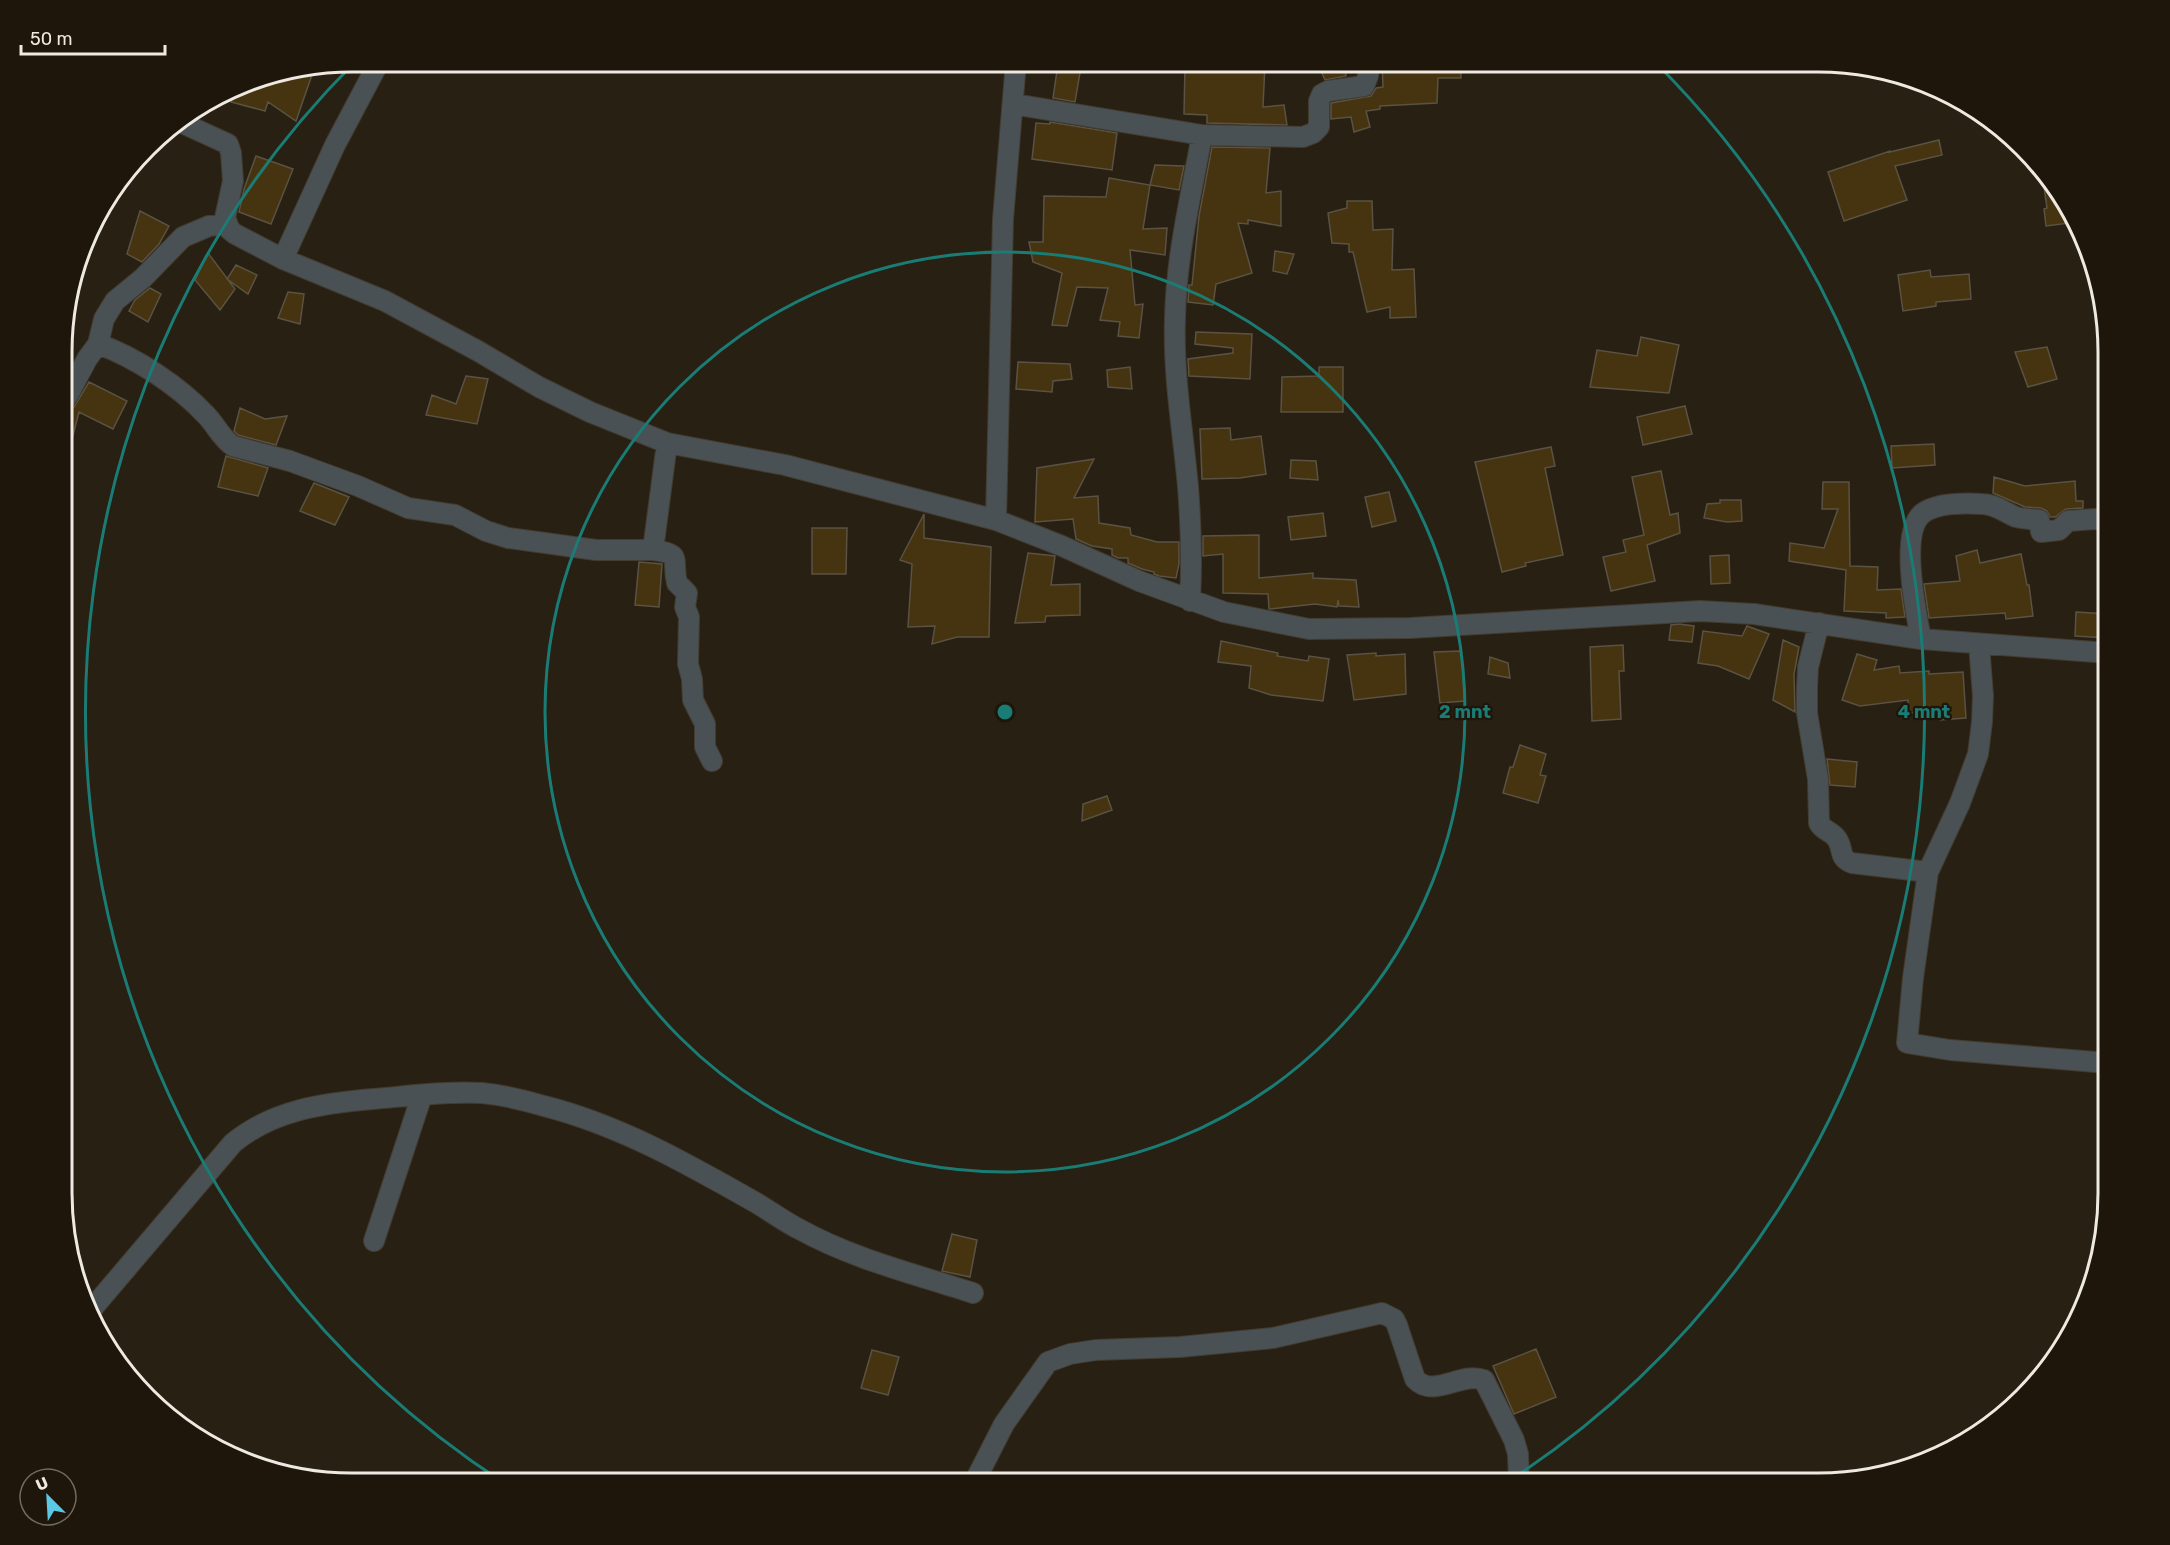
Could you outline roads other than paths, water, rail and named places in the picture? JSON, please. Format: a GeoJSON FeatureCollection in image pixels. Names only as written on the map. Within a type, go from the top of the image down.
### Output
{"type":"FeatureCollection","features":[{"type":"Feature","properties":{"kind":"street"},"geometry":{"type":"LineString","coordinates":[[284,259],[335,145],[374,72]]}},
{"type":"Feature","properties":{"kind":"street"},"geometry":{"type":"LineString","coordinates":[[996,520],[1003,219],[1015,72]]}},
{"type":"Feature","properties":{"kind":"street"},"geometry":{"type":"LineString","coordinates":[[1013,104],[1202,135],[1259,137],[1308,135],[1319,127],[1319,101],[1322,94],[1328,91],[1364,86],[1369,72]]}},
{"type":"Feature","properties":{"kind":"street"},"geometry":{"type":"LineString","coordinates":[[188,126],[228,144],[233,181],[225,218],[235,234],[284,259],[385,301],[549,392],[590,412],[667,443],[785,465],[996,520],[1190,601],[1224,612],[1304,629],[1410,628],[1700,611],[1754,614],[1921,639],[2098,652]]}},
{"type":"Feature","properties":{"kind":"street"},"geometry":{"type":"LineString","coordinates":[[1190,601],[1192,563],[1188,488],[1177,392],[1175,319],[1182,245],[1202,135]]}},
{"type":"Feature","properties":{"kind":"street"},"geometry":{"type":"LineString","coordinates":[[72,388],[98,344],[104,319],[110,307],[143,278],[183,237],[197,229],[227,224]]}},
{"type":"Feature","properties":{"kind":"street"},"geometry":{"type":"LineString","coordinates":[[98,344],[135,361],[188,398],[233,446],[290,461],[358,486],[408,508],[455,515],[486,531],[508,538],[596,550],[670,552],[675,557],[677,583],[687,593],[685,607],[689,617],[688,664],[692,679],[693,700],[705,724],[705,747],[711,761]]}},
{"type":"Feature","properties":{"kind":"street"},"geometry":{"type":"LineString","coordinates":[[653,550],[667,443]]}},
{"type":"Feature","properties":{"kind":"street"},"geometry":{"type":"LineString","coordinates":[[1921,639],[1910,564],[1912,532],[1917,519],[1924,512],[1940,507],[1983,504],[1997,507],[2015,516],[2039,520],[2041,532],[2059,530],[2068,521],[2098,519]]}},
{"type":"Feature","properties":{"kind":"street"},"geometry":{"type":"LineString","coordinates":[[1819,623],[1808,668],[1807,688],[1807,714],[1818,779],[1818,823],[1837,837],[1842,856],[1851,864],[1928,872]]}},
{"type":"Feature","properties":{"kind":"street"},"geometry":{"type":"LineString","coordinates":[[1979,644],[1983,696],[1977,754],[1960,803],[1928,872],[1912,978],[1907,1043],[1950,1050],[2098,1062]]}},
{"type":"Feature","properties":{"kind":"street"},"geometry":{"type":"LineString","coordinates":[[95,1305],[242,1136],[285,1115],[320,1104],[454,1092],[484,1093],[533,1103],[599,1122],[636,1138],[754,1201],[801,1230],[860,1256],[973,1293]]}},
{"type":"Feature","properties":{"kind":"street"},"geometry":{"type":"LineString","coordinates":[[374,1240],[422,1095]]}},
{"type":"Feature","properties":{"kind":"street"},"geometry":{"type":"LineString","coordinates":[[979,1473],[1004,1424],[1048,1362],[1070,1354],[1096,1350],[1180,1347],[1273,1338],[1382,1314],[1394,1319],[1415,1379],[1419,1384],[1429,1387],[1474,1378],[1484,1380],[1514,1440],[1518,1454],[1519,1473]]}}]}
